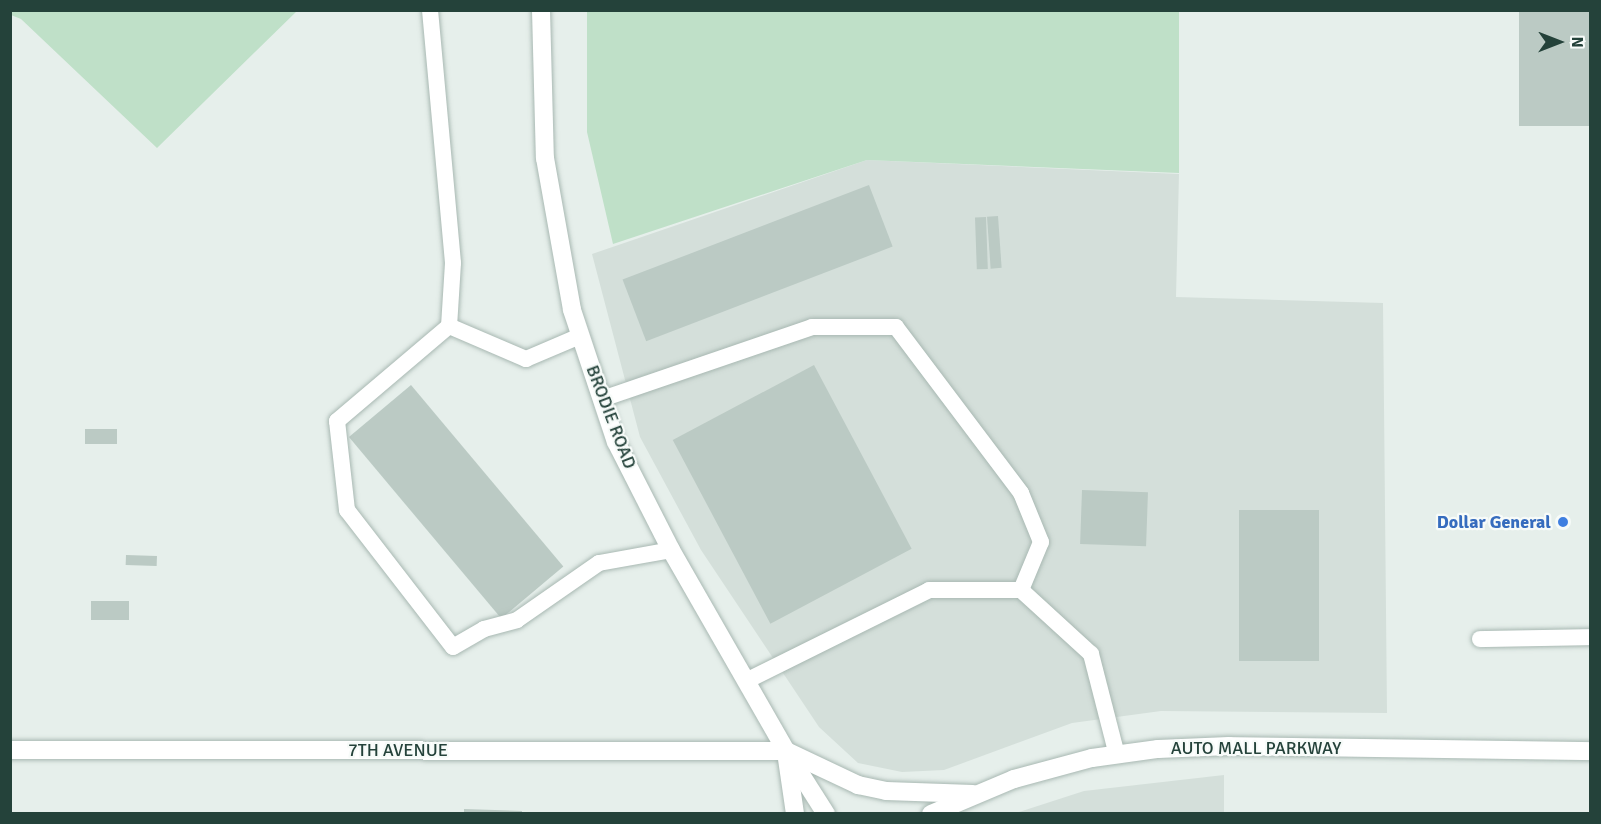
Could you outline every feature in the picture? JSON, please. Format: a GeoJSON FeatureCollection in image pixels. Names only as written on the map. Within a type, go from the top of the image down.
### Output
{"type":"FeatureCollection","features":[{"type":"Feature","properties":{"kind":"street","name":"BRODIE ROAD"},"geometry":{"type":"LineString","coordinates":[[541,10],[545,158],[572,310],[616,442],[671,550],[786,752],[826,813]]}},
{"type":"Feature","properties":{"kind":"street","name":"AUTO MALL PARKWAY"},"geometry":{"type":"LineString","coordinates":[[932,813],[972,794],[1014,779],[1117,755],[1229,746],[1590,751]]}},
{"type":"Feature","properties":{"kind":"street","name":"7TH AVENUE"},"geometry":{"type":"LineString","coordinates":[[10,750],[786,752]]}},
{"type":"Feature","properties":{"kind":"street"},"geometry":{"type":"LineString","coordinates":[[786,752],[858,785],[876,789],[972,794]]}},
{"type":"Feature","properties":{"kind":"street"},"geometry":{"type":"LineString","coordinates":[[786,752],[795,813]]}},
{"type":"Feature","properties":{"kind":"lane"},"geometry":{"type":"LineString","coordinates":[[430,10],[453,263],[449,326],[336,421],[347,510],[453,647],[484,628],[517,620],[599,563],[671,550]]}},
{"type":"Feature","properties":{"kind":"lane"},"geometry":{"type":"LineString","coordinates":[[449,326],[526,359],[580,336]]}},
{"type":"Feature","properties":{"kind":"lane"},"geometry":{"type":"LineString","coordinates":[[602,399],[812,327],[896,327],[1021,493],[1041,542],[1021,590]]}},
{"type":"Feature","properties":{"kind":"lane"},"geometry":{"type":"LineString","coordinates":[[746,681],[929,590],[1021,590],[1091,654],[1117,755]]}},
{"type":"Feature","properties":{"kind":"lane"},"geometry":{"type":"LineString","coordinates":[[1480,639],[1590,637]]}},
{"type":"Feature","properties":{"kind":"shaded area"},"geometry":{"type":"Polygon","coordinates":[[[867,160],[1179,174],[1176,297],[1383,303],[1387,713],[1161,711],[1072,723],[944,770],[902,772],[858,763],[819,727],[701,550],[640,437],[592,254],[867,160]]]}},
{"type":"Feature","properties":{"kind":"shaded area"},"geometry":{"type":"Polygon","coordinates":[[[1224,775],[1224,813],[1016,813],[1084,791],[1224,775]]]}},
{"type":"Feature","properties":{"kind":"green space"},"geometry":{"type":"Polygon","coordinates":[[[10,11],[297,11],[157,148],[21,19],[11,15],[10,11]]]}},
{"type":"Feature","properties":{"kind":"green space"},"geometry":{"type":"Polygon","coordinates":[[[587,11],[1179,11],[1179,173],[867,160],[613,244],[587,132],[587,11]]]}},
{"type":"Feature","properties":{"kind":"building"},"geometry":{"type":"Polygon","coordinates":[[[1519,10],[1590,10],[1590,126],[1519,126],[1519,10]]]}},
{"type":"Feature","properties":{"kind":"building"},"geometry":{"type":"Polygon","coordinates":[[[869,185],[893,247],[646,341],[623,280],[869,185]]]}},
{"type":"Feature","properties":{"kind":"building"},"geometry":{"type":"Polygon","coordinates":[[[998,216],[1002,268],[991,269],[987,217],[998,216]]]}},
{"type":"Feature","properties":{"kind":"building"},"geometry":{"type":"Polygon","coordinates":[[[975,217],[986,217],[988,269],[977,269],[975,217]]]}},
{"type":"Feature","properties":{"kind":"building"},"geometry":{"type":"Polygon","coordinates":[[[814,365],[912,549],[770,624],[673,440],[814,365]]]}},
{"type":"Feature","properties":{"kind":"building"},"geometry":{"type":"Polygon","coordinates":[[[411,385],[563,567],[501,619],[349,437],[411,385]]]}},
{"type":"Feature","properties":{"kind":"building"},"geometry":{"type":"Polygon","coordinates":[[[85,429],[117,429],[117,444],[85,444],[85,429]]]}},
{"type":"Feature","properties":{"kind":"building"},"geometry":{"type":"Polygon","coordinates":[[[1082,490],[1148,492],[1146,546],[1080,544],[1082,490]]]}},
{"type":"Feature","properties":{"kind":"building"},"geometry":{"type":"Polygon","coordinates":[[[1239,510],[1319,510],[1319,661],[1239,661],[1239,510]]]}},
{"type":"Feature","properties":{"kind":"building"},"geometry":{"type":"Polygon","coordinates":[[[126,555],[157,556],[157,566],[126,565],[126,555]]]}},
{"type":"Feature","properties":{"kind":"building"},"geometry":{"type":"Polygon","coordinates":[[[91,601],[129,601],[129,620],[91,620],[91,601]]]}},
{"type":"Feature","properties":{"kind":"building"},"geometry":{"type":"Polygon","coordinates":[[[464,809],[522,811],[522,814],[464,814],[464,809]]]}},
{"type":"Feature","properties":{"kind":"place","name":"Dollar General"},"geometry":{"type":"Point","coordinates":[1563,522]}}]}
